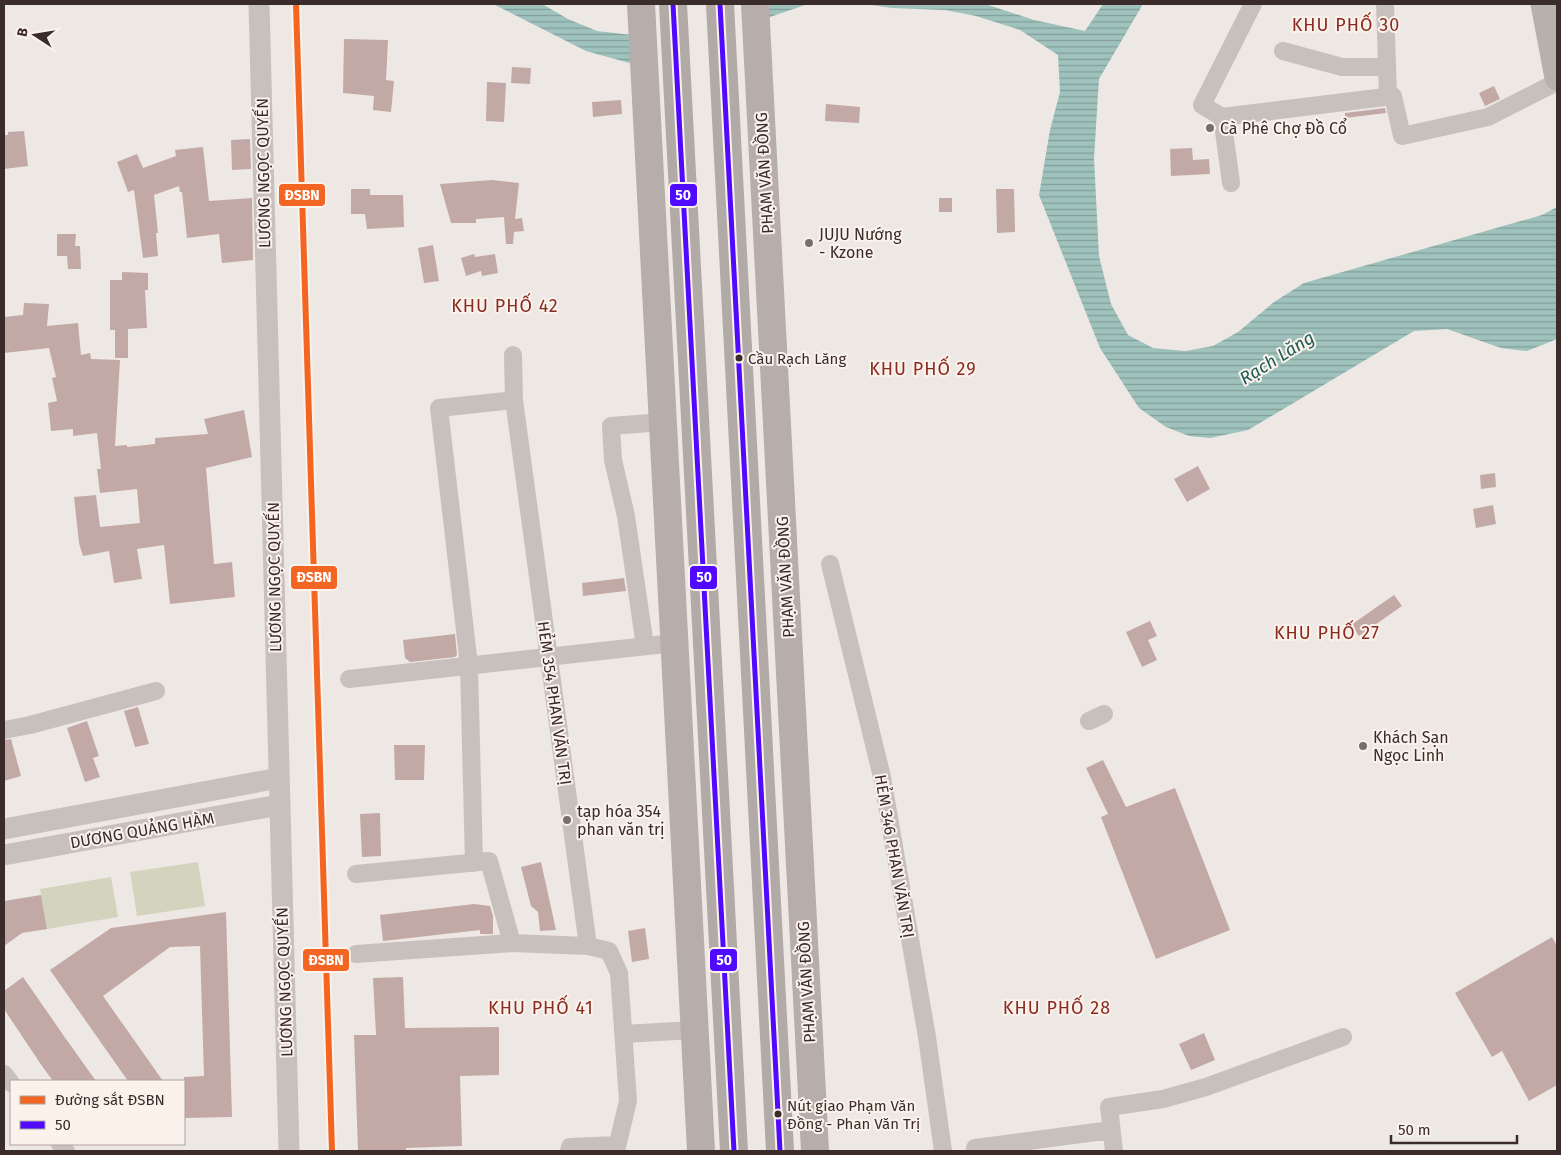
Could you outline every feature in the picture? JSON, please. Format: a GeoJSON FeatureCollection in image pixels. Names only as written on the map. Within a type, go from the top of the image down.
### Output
{"type":"FeatureCollection","features":[{"type":"Feature","properties":{"kind":"highway"},"geometry":{"type":"LineString","coordinates":[[673,4],[734,1151]]}},
{"type":"Feature","properties":{"kind":"highway"},"geometry":{"type":"LineString","coordinates":[[720,4],[780,1151]]}},
{"type":"Feature","properties":{"kind":"main road"},"geometry":{"type":"LineString","coordinates":[[641,4],[702,1151]]}},
{"type":"Feature","properties":{"kind":"main road","name":"PHẠM VĂN ĐỒNG"},"geometry":{"type":"LineString","coordinates":[[755,4],[815,1151]]}},
{"type":"Feature","properties":{"kind":"main road"},"geometry":{"type":"LineString","coordinates":[[1543,4],[1557,78]]}},
{"type":"Feature","properties":{"kind":"main road"},"geometry":{"type":"LineString","coordinates":[[663,422],[695,423]]}},
{"type":"Feature","properties":{"kind":"main road"},"geometry":{"type":"LineString","coordinates":[[698,1081],[730,1078]]}},
{"type":"Feature","properties":{"kind":"street","name":"LƯƠNG NGỌC QUYẾN"},"geometry":{"type":"LineString","coordinates":[[259,4],[288,1151]]}},
{"type":"Feature","properties":{"kind":"street"},"geometry":{"type":"LineString","coordinates":[[1253,4],[1202,105],[1222,117],[1393,96],[1402,136],[1488,117],[1557,82]]}},
{"type":"Feature","properties":{"kind":"street"},"geometry":{"type":"LineString","coordinates":[[1385,4],[1388,96]]}},
{"type":"Feature","properties":{"kind":"street"},"geometry":{"type":"LineString","coordinates":[[1283,51],[1342,67],[1387,67]]}},
{"type":"Feature","properties":{"kind":"street"},"geometry":{"type":"LineString","coordinates":[[1222,117],[1231,183]]}},
{"type":"Feature","properties":{"kind":"street","name":"HẺM 354 PHAN VĂN TRỊ"},"geometry":{"type":"LineString","coordinates":[[513,355],[514,400],[588,946]]}},
{"type":"Feature","properties":{"kind":"street"},"geometry":{"type":"LineString","coordinates":[[474,863],[469,665],[439,408],[514,400]]}},
{"type":"Feature","properties":{"kind":"street"},"geometry":{"type":"LineString","coordinates":[[645,646],[626,516],[613,460],[611,426],[663,422]]}},
{"type":"Feature","properties":{"kind":"street","name":"HẺM 346 PHAN VĂN TRỊ"},"geometry":{"type":"LineString","coordinates":[[830,564],[882,777],[927,1037],[943,1151]]}},
{"type":"Feature","properties":{"kind":"street"},"geometry":{"type":"LineString","coordinates":[[349,678],[674,643]]}},
{"type":"Feature","properties":{"kind":"street"},"geometry":{"type":"LineString","coordinates":[[4,730],[66,716],[156,691]]}},
{"type":"Feature","properties":{"kind":"street","name":"DƯƠNG QUẢNG HÀM"},"geometry":{"type":"LineString","coordinates":[[4,829],[279,778]]}},
{"type":"Feature","properties":{"kind":"street","name":"DƯƠNG QUẢNG HÀM"},"geometry":{"type":"LineString","coordinates":[[4,855],[279,805]]}},
{"type":"Feature","properties":{"kind":"street"},"geometry":{"type":"LineString","coordinates":[[356,874],[489,861],[512,943]]}},
{"type":"Feature","properties":{"kind":"street"},"geometry":{"type":"LineString","coordinates":[[356,954],[512,943],[588,946],[609,951],[619,973],[628,1101],[616,1148],[570,1146],[569,1151]]}},
{"type":"Feature","properties":{"kind":"street"},"geometry":{"type":"LineString","coordinates":[[623,1034],[695,1030]]}},
{"type":"Feature","properties":{"kind":"street"},"geometry":{"type":"LineString","coordinates":[[1114,1151],[1108,1107],[1163,1099],[1206,1087],[1343,1037]]}},
{"type":"Feature","properties":{"kind":"street"},"geometry":{"type":"LineString","coordinates":[[976,1148],[1111,1130]]}},
{"type":"Feature","properties":{"kind":"green space"},"geometry":{"type":"Polygon","coordinates":[[[198,862],[205,906],[137,916],[130,872],[198,862]]]}},
{"type":"Feature","properties":{"kind":"green space"},"geometry":{"type":"Polygon","coordinates":[[[111,877],[118,917],[47,929],[40,889],[111,877]]]}},
{"type":"Feature","properties":{"kind":"water"},"geometry":{"type":"Polygon","coordinates":[[[493,4],[542,4],[568,19],[597,31],[632,35],[725,4],[808,4],[633,64],[586,51],[493,4]]]}},
{"type":"Feature","properties":{"kind":"water","name":"Rạch Lăng"},"geometry":{"type":"Polygon","coordinates":[[[864,4],[985,4],[1034,20],[1085,31],[1103,4],[1143,4],[1099,79],[1094,158],[1099,256],[1111,304],[1128,335],[1153,348],[1185,351],[1213,346],[1238,332],[1274,302],[1304,283],[1542,215],[1557,207],[1557,339],[1527,351],[1501,348],[1447,329],[1414,331],[1248,430],[1210,438],[1189,436],[1166,427],[1139,408],[1100,348],[1039,195],[1050,130],[1060,92],[1058,55],[1020,30],[976,16],[945,10],[892,8],[864,4]]]}},
{"type":"Feature","properties":{"kind":"pier"},"geometry":{"type":"Polygon","coordinates":[[[717,4],[762,4],[763,21],[635,66],[633,32],[717,4]]]}},
{"type":"Feature","properties":{"kind":"building"},"geometry":{"type":"Polygon","coordinates":[[[344,39],[388,40],[386,80],[394,81],[391,112],[373,110],[374,96],[343,93],[344,39]]]}},
{"type":"Feature","properties":{"kind":"building"},"geometry":{"type":"Polygon","coordinates":[[[512,67],[531,68],[530,84],[511,83],[512,67]]]}},
{"type":"Feature","properties":{"kind":"building"},"geometry":{"type":"Polygon","coordinates":[[[487,82],[506,83],[504,122],[486,121],[487,82]]]}},
{"type":"Feature","properties":{"kind":"building"},"geometry":{"type":"Polygon","coordinates":[[[1494,86],[1500,99],[1485,106],[1479,93],[1494,86]]]}},
{"type":"Feature","properties":{"kind":"building"},"geometry":{"type":"Polygon","coordinates":[[[621,100],[622,114],[593,117],[592,102],[621,100]]]}},
{"type":"Feature","properties":{"kind":"building"},"geometry":{"type":"Polygon","coordinates":[[[826,104],[860,107],[859,123],[825,121],[826,104]]]}},
{"type":"Feature","properties":{"kind":"building"},"geometry":{"type":"Polygon","coordinates":[[[1385,108],[1386,113],[1345,118],[1345,113],[1385,108]]]}},
{"type":"Feature","properties":{"kind":"building"},"geometry":{"type":"Polygon","coordinates":[[[24,131],[28,166],[4,169],[4,135],[8,135],[8,132],[24,131]]]}},
{"type":"Feature","properties":{"kind":"building"},"geometry":{"type":"Polygon","coordinates":[[[250,139],[251,169],[232,170],[231,140],[250,139]]]}},
{"type":"Feature","properties":{"kind":"building"},"geometry":{"type":"Polygon","coordinates":[[[203,147],[209,201],[252,198],[253,260],[222,263],[219,234],[187,238],[182,192],[180,192],[179,186],[154,195],[158,233],[156,233],[158,256],[143,258],[134,190],[128,192],[117,162],[137,154],[143,168],[176,156],[175,150],[203,147]]]}},
{"type":"Feature","properties":{"kind":"building"},"geometry":{"type":"Polygon","coordinates":[[[1192,148],[1193,160],[1209,159],[1210,174],[1171,176],[1170,149],[1192,148]]]}},
{"type":"Feature","properties":{"kind":"building"},"geometry":{"type":"Polygon","coordinates":[[[492,180],[519,183],[515,219],[522,218],[524,231],[514,232],[513,244],[506,244],[504,217],[476,219],[476,223],[451,223],[440,184],[492,180]]]}},
{"type":"Feature","properties":{"kind":"building"},"geometry":{"type":"Polygon","coordinates":[[[351,189],[370,189],[370,195],[403,195],[404,227],[367,229],[365,214],[351,214],[351,189]]]}},
{"type":"Feature","properties":{"kind":"building"},"geometry":{"type":"Polygon","coordinates":[[[996,189],[1014,189],[1015,232],[997,233],[996,189]]]}},
{"type":"Feature","properties":{"kind":"building"},"geometry":{"type":"Polygon","coordinates":[[[939,198],[952,198],[952,212],[939,212],[939,198]]]}},
{"type":"Feature","properties":{"kind":"building"},"geometry":{"type":"Polygon","coordinates":[[[57,234],[76,234],[75,246],[80,246],[81,269],[68,269],[67,256],[57,256],[57,234]]]}},
{"type":"Feature","properties":{"kind":"building"},"geometry":{"type":"Polygon","coordinates":[[[433,245],[439,281],[424,283],[418,248],[433,245]]]}},
{"type":"Feature","properties":{"kind":"building"},"geometry":{"type":"Polygon","coordinates":[[[474,254],[475,257],[495,254],[498,273],[482,276],[481,271],[466,276],[461,258],[474,254]]]}},
{"type":"Feature","properties":{"kind":"building"},"geometry":{"type":"Polygon","coordinates":[[[122,272],[148,273],[148,290],[145,290],[147,328],[128,329],[128,358],[115,358],[115,330],[110,330],[110,280],[122,280],[122,272]]]}},
{"type":"Feature","properties":{"kind":"building"},"geometry":{"type":"Polygon","coordinates":[[[24,303],[49,304],[47,326],[78,323],[81,355],[90,353],[91,359],[120,360],[115,446],[127,445],[127,447],[155,444],[155,438],[208,434],[204,419],[244,410],[252,457],[206,468],[214,564],[232,562],[235,597],[170,604],[164,545],[137,549],[142,579],[114,583],[109,551],[83,556],[79,543],[74,497],[96,495],[100,527],[140,523],[137,489],[100,493],[97,469],[101,469],[97,433],[73,436],[73,429],[51,431],[48,403],[57,401],[52,378],[56,377],[49,348],[4,353],[4,317],[23,315],[24,303]]]}},
{"type":"Feature","properties":{"kind":"building"},"geometry":{"type":"Polygon","coordinates":[[[1198,466],[1210,489],[1187,502],[1174,479],[1198,466]]]}},
{"type":"Feature","properties":{"kind":"building"},"geometry":{"type":"Polygon","coordinates":[[[1495,473],[1496,487],[1481,489],[1480,475],[1495,473]]]}},
{"type":"Feature","properties":{"kind":"building"},"geometry":{"type":"Polygon","coordinates":[[[1493,505],[1496,524],[1476,528],[1473,509],[1493,505]]]}},
{"type":"Feature","properties":{"kind":"building"},"geometry":{"type":"Polygon","coordinates":[[[624,578],[626,591],[583,596],[582,583],[624,578]]]}},
{"type":"Feature","properties":{"kind":"building"},"geometry":{"type":"Polygon","coordinates":[[[1394,595],[1402,606],[1359,636],[1351,625],[1394,595]]]}},
{"type":"Feature","properties":{"kind":"building"},"geometry":{"type":"Polygon","coordinates":[[[1150,621],[1157,636],[1148,640],[1157,660],[1142,667],[1126,632],[1150,621]]]}},
{"type":"Feature","properties":{"kind":"building"},"geometry":{"type":"Polygon","coordinates":[[[455,634],[457,655],[455,657],[410,662],[405,658],[403,640],[455,634]]]}},
{"type":"Feature","properties":{"kind":"building"},"geometry":{"type":"Polygon","coordinates":[[[138,707],[149,744],[135,747],[124,711],[138,707]]]}},
{"type":"Feature","properties":{"kind":"building"},"geometry":{"type":"Polygon","coordinates":[[[87,721],[99,756],[93,758],[100,777],[85,782],[67,728],[87,721]]]}},
{"type":"Feature","properties":{"kind":"building"},"geometry":{"type":"Polygon","coordinates":[[[11,739],[21,776],[4,781],[4,740],[11,739]]]}},
{"type":"Feature","properties":{"kind":"building"},"geometry":{"type":"Polygon","coordinates":[[[394,745],[425,745],[424,780],[395,780],[394,745]]]}},
{"type":"Feature","properties":{"kind":"building"},"geometry":{"type":"Polygon","coordinates":[[[1103,760],[1126,807],[1175,788],[1230,930],[1156,959],[1101,817],[1108,814],[1086,768],[1103,760]]]}},
{"type":"Feature","properties":{"kind":"building"},"geometry":{"type":"Polygon","coordinates":[[[380,813],[381,856],[362,857],[360,814],[380,813]]]}},
{"type":"Feature","properties":{"kind":"building"},"geometry":{"type":"Polygon","coordinates":[[[541,862],[556,930],[540,931],[538,912],[531,906],[521,867],[541,862]]]}},
{"type":"Feature","properties":{"kind":"building"},"geometry":{"type":"Polygon","coordinates":[[[41,895],[47,929],[22,933],[4,946],[4,901],[41,895]]]}},
{"type":"Feature","properties":{"kind":"building"},"geometry":{"type":"Polygon","coordinates":[[[474,904],[490,906],[493,916],[493,934],[480,934],[480,930],[383,941],[380,915],[474,904]]]}},
{"type":"Feature","properties":{"kind":"building"},"geometry":{"type":"Polygon","coordinates":[[[226,912],[232,1117],[185,1118],[184,1077],[204,1076],[200,946],[170,947],[103,996],[162,1080],[127,1080],[50,970],[111,928],[226,912]]]}},
{"type":"Feature","properties":{"kind":"building"},"geometry":{"type":"Polygon","coordinates":[[[645,928],[649,959],[632,962],[628,931],[645,928]]]}},
{"type":"Feature","properties":{"kind":"building"},"geometry":{"type":"Polygon","coordinates":[[[1552,937],[1557,946],[1557,1085],[1529,1101],[1502,1051],[1492,1057],[1455,993],[1552,937]]]}},
{"type":"Feature","properties":{"kind":"building"},"geometry":{"type":"Polygon","coordinates":[[[23,977],[95,1080],[52,1080],[4,1009],[4,991],[23,977]]]}},
{"type":"Feature","properties":{"kind":"building"},"geometry":{"type":"Polygon","coordinates":[[[403,977],[405,1028],[499,1027],[499,1075],[460,1076],[462,1146],[406,1148],[406,1151],[358,1151],[354,1035],[376,1035],[373,978],[403,977]]]}},
{"type":"Feature","properties":{"kind":"building"},"geometry":{"type":"Polygon","coordinates":[[[1204,1033],[1215,1060],[1191,1070],[1179,1044],[1204,1033]]]}},
{"type":"Feature","properties":{"kind":"rail line","name":"ĐSBN"},"geometry":{"type":"LineString","coordinates":[[296,4],[332,1151]]}},
{"type":"Feature","properties":{"kind":"transit line","name":"50"},"geometry":{"type":"LineString","coordinates":[[673,4],[734,1151]]}},
{"type":"Feature","properties":{"kind":"transit line","name":"50"},"geometry":{"type":"LineString","coordinates":[[720,4],[780,1151]]}},
{"type":"Feature","properties":{"kind":"place","name":"Cà Phê Chợ Đồ Cổ"},"geometry":{"type":"Point","coordinates":[1210,128]}},
{"type":"Feature","properties":{"kind":"place","name":"JUJU Nướng - Kzone"},"geometry":{"type":"Point","coordinates":[809,243]}},
{"type":"Feature","properties":{"kind":"place","name":"Cầu Rạch Lăng"},"geometry":{"type":"Point","coordinates":[739,358]}},
{"type":"Feature","properties":{"kind":"place","name":"Khách Sạn Ngọc Linh"},"geometry":{"type":"Point","coordinates":[1363,746]}},
{"type":"Feature","properties":{"kind":"place","name":"tạp hóa 354 phan văn trị"},"geometry":{"type":"Point","coordinates":[567,820]}},
{"type":"Feature","properties":{"kind":"place","name":"Nút giao Phạm Văn Đồng - Phan Văn Trị"},"geometry":{"type":"Point","coordinates":[778,1114]}},
{"type":"Feature","properties":{"kind":"district","name":"KHU PHỐ 30"},"geometry":{"type":"Point","coordinates":[1346,25]}},
{"type":"Feature","properties":{"kind":"district","name":"KHU PHỐ 42"},"geometry":{"type":"Point","coordinates":[505,306]}},
{"type":"Feature","properties":{"kind":"district","name":"KHU PHỐ 29"},"geometry":{"type":"Point","coordinates":[923,369]}},
{"type":"Feature","properties":{"kind":"district","name":"KHU PHỐ 27"},"geometry":{"type":"Point","coordinates":[1327,633]}},
{"type":"Feature","properties":{"kind":"district","name":"KHU PHỐ 41"},"geometry":{"type":"Point","coordinates":[541,1008]}},
{"type":"Feature","properties":{"kind":"district","name":"KHU PHỐ 28"},"geometry":{"type":"Point","coordinates":[1057,1008]}}]}
